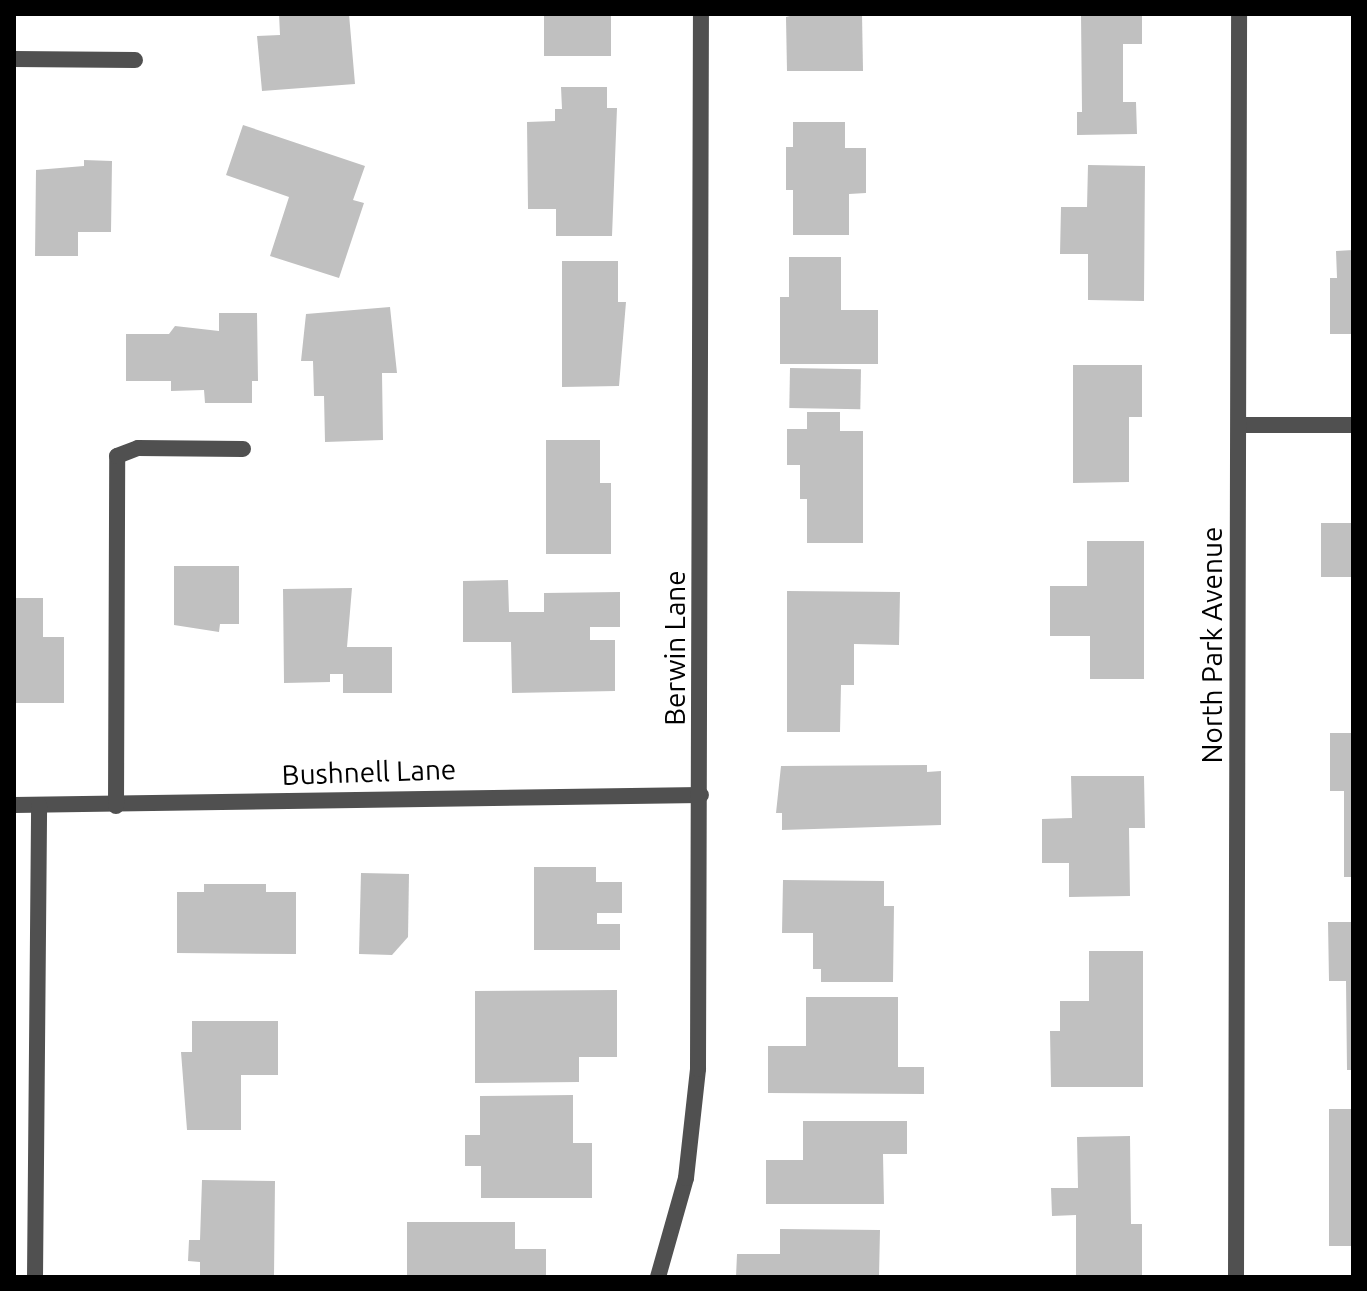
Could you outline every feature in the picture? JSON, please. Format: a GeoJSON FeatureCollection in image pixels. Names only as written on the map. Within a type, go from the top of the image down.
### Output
{"type":"FeatureCollection","features":[{"type":"Feature","properties":{"kind":"street","name":"Berwin Lane"},"geometry":{"type":"LineString","coordinates":[[658,1277],[683,1191],[695,1126],[701,795],[701,14]]}},
{"type":"Feature","properties":{"kind":"street","name":"North Park Avenue"},"geometry":{"type":"LineString","coordinates":[[1236,1277],[1239,14]]}},
{"type":"Feature","properties":{"kind":"street"},"geometry":{"type":"LineString","coordinates":[[14,59],[135,60]]}},
{"type":"Feature","properties":{"kind":"street"},"geometry":{"type":"LineString","coordinates":[[1239,425],[1353,425]]}},
{"type":"Feature","properties":{"kind":"street"},"geometry":{"type":"LineString","coordinates":[[116,806],[117,456],[138,448],[243,449]]}},
{"type":"Feature","properties":{"kind":"street","name":"Bushnell Lane"},"geometry":{"type":"LineString","coordinates":[[14,805],[116,806],[391,796],[701,795]]}},
{"type":"Feature","properties":{"kind":"street"},"geometry":{"type":"LineString","coordinates":[[35,1277],[39,805]]}},
{"type":"Feature","properties":{"kind":"building"},"geometry":{"type":"Polygon","coordinates":[[[279,14],[349,14],[355,84],[262,91],[257,36],[280,35],[279,14]]]}},
{"type":"Feature","properties":{"kind":"building"},"geometry":{"type":"Polygon","coordinates":[[[544,14],[611,14],[611,56],[544,56],[544,14]]]}},
{"type":"Feature","properties":{"kind":"building"},"geometry":{"type":"Polygon","coordinates":[[[798,14],[862,14],[863,71],[787,71],[786,17],[798,14]]]}},
{"type":"Feature","properties":{"kind":"building"},"geometry":{"type":"Polygon","coordinates":[[[1081,14],[1142,14],[1142,44],[1123,44],[1123,102],[1136,102],[1137,134],[1077,135],[1077,112],[1082,112],[1081,14]]]}},
{"type":"Feature","properties":{"kind":"building"},"geometry":{"type":"Polygon","coordinates":[[[561,87],[607,87],[607,108],[617,108],[612,236],[556,236],[556,209],[528,209],[527,122],[555,121],[555,109],[562,109],[561,87]]]}},
{"type":"Feature","properties":{"kind":"building"},"geometry":{"type":"Polygon","coordinates":[[[793,122],[845,122],[845,148],[866,148],[866,193],[849,194],[849,235],[793,235],[793,190],[786,190],[786,147],[793,147],[793,122]]]}},
{"type":"Feature","properties":{"kind":"building"},"geometry":{"type":"Polygon","coordinates":[[[243,125],[365,166],[353,200],[364,203],[339,278],[270,256],[289,197],[226,175],[243,125]]]}},
{"type":"Feature","properties":{"kind":"building"},"geometry":{"type":"Polygon","coordinates":[[[84,160],[112,161],[111,232],[78,232],[78,256],[35,256],[36,170],[84,166],[84,160]]]}},
{"type":"Feature","properties":{"kind":"building"},"geometry":{"type":"Polygon","coordinates":[[[1088,165],[1145,166],[1144,301],[1088,300],[1088,254],[1060,254],[1061,207],[1087,207],[1088,165]]]}},
{"type":"Feature","properties":{"kind":"building"},"geometry":{"type":"Polygon","coordinates":[[[1353,250],[1353,334],[1330,334],[1330,278],[1337,278],[1336,251],[1353,250]]]}},
{"type":"Feature","properties":{"kind":"building"},"geometry":{"type":"Polygon","coordinates":[[[789,257],[841,257],[841,310],[878,310],[878,364],[780,364],[780,297],[789,297],[789,257]]]}},
{"type":"Feature","properties":{"kind":"building"},"geometry":{"type":"Polygon","coordinates":[[[562,261],[618,261],[618,302],[626,302],[619,386],[562,387],[562,261]]]}},
{"type":"Feature","properties":{"kind":"building"},"geometry":{"type":"Polygon","coordinates":[[[390,307],[397,373],[382,373],[383,440],[325,442],[324,396],[314,396],[313,361],[301,361],[306,314],[390,307]]]}},
{"type":"Feature","properties":{"kind":"building"},"geometry":{"type":"Polygon","coordinates":[[[219,313],[257,313],[258,381],[252,381],[252,403],[205,403],[204,390],[171,391],[171,381],[126,381],[126,334],[169,334],[175,326],[219,331],[219,313]]]}},
{"type":"Feature","properties":{"kind":"building"},"geometry":{"type":"Polygon","coordinates":[[[1073,365],[1142,365],[1142,417],[1129,417],[1129,482],[1073,483],[1073,365]]]}},
{"type":"Feature","properties":{"kind":"building"},"geometry":{"type":"Polygon","coordinates":[[[790,368],[861,369],[860,409],[789,408],[790,368]]]}},
{"type":"Feature","properties":{"kind":"building"},"geometry":{"type":"Polygon","coordinates":[[[807,412],[840,412],[840,431],[863,431],[863,543],[807,543],[807,499],[800,499],[800,465],[787,465],[787,429],[807,429],[807,412]]]}},
{"type":"Feature","properties":{"kind":"building"},"geometry":{"type":"Polygon","coordinates":[[[546,440],[600,440],[600,483],[611,483],[611,554],[546,554],[546,440]]]}},
{"type":"Feature","properties":{"kind":"building"},"geometry":{"type":"Polygon","coordinates":[[[1321,523],[1353,523],[1353,577],[1321,577],[1321,523]]]}},
{"type":"Feature","properties":{"kind":"building"},"geometry":{"type":"Polygon","coordinates":[[[1087,541],[1144,541],[1144,679],[1090,679],[1090,636],[1050,636],[1050,586],[1087,586],[1087,541]]]}},
{"type":"Feature","properties":{"kind":"building"},"geometry":{"type":"Polygon","coordinates":[[[174,566],[239,566],[239,624],[220,624],[219,632],[174,625],[174,566]]]}},
{"type":"Feature","properties":{"kind":"building"},"geometry":{"type":"Polygon","coordinates":[[[508,580],[509,612],[544,612],[544,593],[620,592],[620,627],[590,627],[590,640],[615,640],[615,691],[512,693],[511,642],[463,642],[463,581],[508,580]]]}},
{"type":"Feature","properties":{"kind":"building"},"geometry":{"type":"Polygon","coordinates":[[[352,588],[347,647],[392,647],[392,693],[343,693],[343,674],[330,674],[330,682],[284,683],[283,589],[352,588]]]}},
{"type":"Feature","properties":{"kind":"building"},"geometry":{"type":"Polygon","coordinates":[[[787,591],[900,592],[899,645],[854,644],[854,685],[841,685],[840,732],[787,732],[787,591]]]}},
{"type":"Feature","properties":{"kind":"building"},"geometry":{"type":"Polygon","coordinates":[[[14,598],[43,598],[43,637],[64,637],[64,703],[16,703],[14,598]]]}},
{"type":"Feature","properties":{"kind":"building"},"geometry":{"type":"Polygon","coordinates":[[[1330,733],[1353,733],[1353,877],[1344,877],[1344,791],[1330,791],[1330,733]]]}},
{"type":"Feature","properties":{"kind":"building"},"geometry":{"type":"Polygon","coordinates":[[[927,765],[927,772],[941,771],[941,825],[782,830],[782,813],[776,813],[781,766],[927,765]]]}},
{"type":"Feature","properties":{"kind":"building"},"geometry":{"type":"Polygon","coordinates":[[[1071,776],[1144,776],[1145,828],[1129,828],[1130,896],[1069,897],[1069,863],[1042,863],[1042,819],[1072,818],[1071,776]]]}},
{"type":"Feature","properties":{"kind":"building"},"geometry":{"type":"Polygon","coordinates":[[[534,867],[596,867],[596,882],[622,882],[622,913],[597,913],[597,924],[620,924],[620,950],[534,950],[534,867]]]}},
{"type":"Feature","properties":{"kind":"building"},"geometry":{"type":"Polygon","coordinates":[[[361,873],[409,874],[408,937],[392,955],[359,954],[361,873]]]}},
{"type":"Feature","properties":{"kind":"building"},"geometry":{"type":"Polygon","coordinates":[[[783,880],[884,881],[884,906],[894,906],[893,982],[821,982],[821,969],[813,969],[813,933],[782,933],[783,880]]]}},
{"type":"Feature","properties":{"kind":"building"},"geometry":{"type":"Polygon","coordinates":[[[204,884],[266,884],[266,892],[296,892],[296,954],[177,953],[177,892],[204,892],[204,884]]]}},
{"type":"Feature","properties":{"kind":"building"},"geometry":{"type":"Polygon","coordinates":[[[1328,922],[1353,922],[1353,1070],[1347,1070],[1346,981],[1329,981],[1328,922]]]}},
{"type":"Feature","properties":{"kind":"building"},"geometry":{"type":"Polygon","coordinates":[[[1089,951],[1143,951],[1143,1087],[1051,1087],[1050,1031],[1060,1031],[1060,1001],[1089,1001],[1089,951]]]}},
{"type":"Feature","properties":{"kind":"building"},"geometry":{"type":"Polygon","coordinates":[[[617,990],[617,1057],[579,1057],[579,1082],[475,1083],[475,991],[617,990]]]}},
{"type":"Feature","properties":{"kind":"building"},"geometry":{"type":"Polygon","coordinates":[[[806,997],[898,997],[898,1067],[924,1067],[924,1094],[768,1093],[768,1046],[806,1046],[806,997]]]}},
{"type":"Feature","properties":{"kind":"building"},"geometry":{"type":"Polygon","coordinates":[[[192,1021],[278,1021],[278,1075],[241,1075],[241,1130],[187,1130],[181,1052],[192,1052],[192,1021]]]}},
{"type":"Feature","properties":{"kind":"building"},"geometry":{"type":"Polygon","coordinates":[[[573,1095],[573,1143],[592,1143],[592,1198],[481,1198],[481,1166],[465,1166],[465,1135],[480,1135],[480,1096],[573,1095]]]}},
{"type":"Feature","properties":{"kind":"building"},"geometry":{"type":"Polygon","coordinates":[[[1329,1109],[1353,1109],[1353,1246],[1329,1246],[1329,1109]]]}},
{"type":"Feature","properties":{"kind":"building"},"geometry":{"type":"Polygon","coordinates":[[[803,1121],[907,1121],[907,1154],[883,1154],[884,1204],[766,1204],[766,1160],[803,1160],[803,1121]]]}},
{"type":"Feature","properties":{"kind":"building"},"geometry":{"type":"Polygon","coordinates":[[[1130,1136],[1131,1224],[1142,1224],[1142,1275],[1076,1275],[1076,1215],[1052,1216],[1051,1188],[1078,1188],[1077,1137],[1130,1136]]]}},
{"type":"Feature","properties":{"kind":"building"},"geometry":{"type":"Polygon","coordinates":[[[202,1180],[275,1181],[274,1277],[200,1277],[200,1262],[188,1261],[189,1240],[200,1240],[202,1180]]]}},
{"type":"Feature","properties":{"kind":"building"},"geometry":{"type":"Polygon","coordinates":[[[407,1222],[515,1222],[515,1249],[546,1249],[546,1277],[407,1277],[407,1222]]]}},
{"type":"Feature","properties":{"kind":"building"},"geometry":{"type":"Polygon","coordinates":[[[780,1229],[880,1230],[879,1277],[736,1277],[737,1254],[780,1254],[780,1229]]]}}]}
